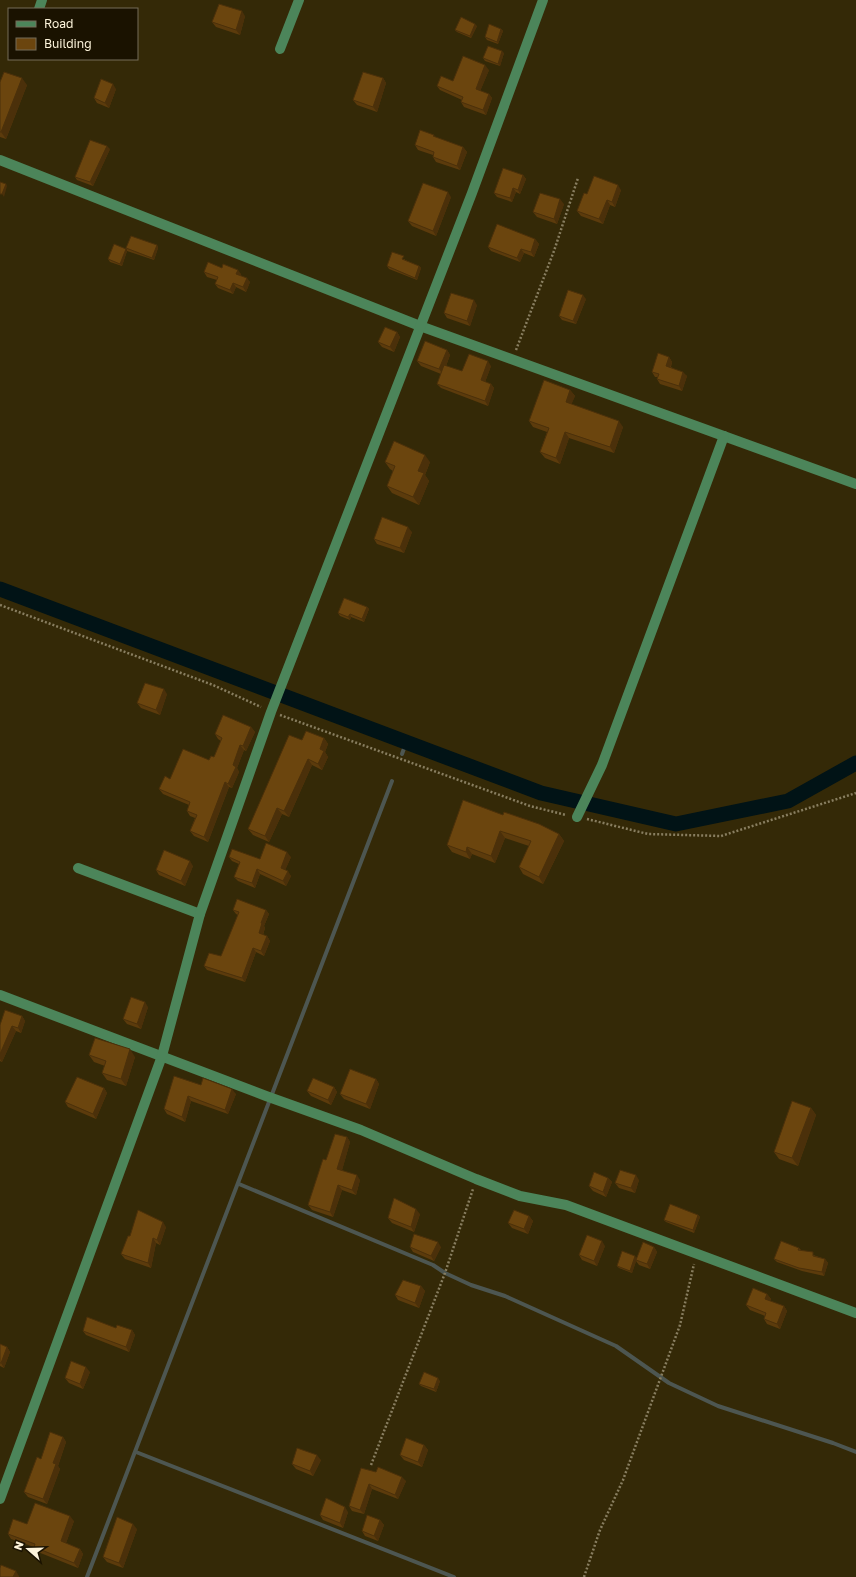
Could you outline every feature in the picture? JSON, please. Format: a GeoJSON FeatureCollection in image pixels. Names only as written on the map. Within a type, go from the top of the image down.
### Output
{"type":"FeatureCollection","features":[{"type":"Feature","properties":{"kind":"street"},"geometry":{"type":"LineString","coordinates":[[280,49],[299,0]]}},
{"type":"Feature","properties":{"kind":"street"},"geometry":{"type":"LineString","coordinates":[[0,1499],[162,1056],[200,914],[271,712],[420,326],[543,0]]}},
{"type":"Feature","properties":{"kind":"street"},"geometry":{"type":"LineString","coordinates":[[0,160],[420,326],[856,484]]}},
{"type":"Feature","properties":{"kind":"street"},"geometry":{"type":"LineString","coordinates":[[578,817],[602,766],[724,436]]}},
{"type":"Feature","properties":{"kind":"street"},"geometry":{"type":"LineString","coordinates":[[78,868],[200,914]]}},
{"type":"Feature","properties":{"kind":"street"},"geometry":{"type":"LineString","coordinates":[[0,995],[266,1096],[284,1101],[361,1130],[520,1196],[566,1205],[856,1313]]}},
{"type":"Feature","properties":{"kind":"path"},"geometry":{"type":"LineString","coordinates":[[512,360],[554,251],[578,178]]}},
{"type":"Feature","properties":{"kind":"path"},"geometry":{"type":"LineString","coordinates":[[0,605],[213,685],[271,712],[530,806],[648,834],[721,836],[856,793]]}},
{"type":"Feature","properties":{"kind":"path"},"geometry":{"type":"LineString","coordinates":[[371,1465],[445,1273],[476,1179]]}},
{"type":"Feature","properties":{"kind":"path"},"geometry":{"type":"LineString","coordinates":[[584,1577],[600,1530],[622,1480],[649,1404],[680,1325],[696,1253]]}},
{"type":"Feature","properties":{"kind":"building"},"geometry":{"type":"Polygon","coordinates":[[[219,4],[242,11],[236,30],[212,22],[219,4]]]}},
{"type":"Feature","properties":{"kind":"building"},"geometry":{"type":"Polygon","coordinates":[[[461,17],[475,24],[470,36],[455,30],[461,17]]]}},
{"type":"Feature","properties":{"kind":"building"},"geometry":{"type":"Polygon","coordinates":[[[489,24],[501,29],[497,42],[485,37],[489,24]]]}},
{"type":"Feature","properties":{"kind":"building"},"geometry":{"type":"Polygon","coordinates":[[[488,46],[502,51],[498,64],[483,58],[488,46]]]}},
{"type":"Feature","properties":{"kind":"building"},"geometry":{"type":"Polygon","coordinates":[[[463,56],[485,65],[476,89],[489,94],[483,110],[461,102],[463,97],[437,86],[441,76],[453,81],[463,56]]]}},
{"type":"Feature","properties":{"kind":"building"},"geometry":{"type":"Polygon","coordinates":[[[4,72],[22,78],[0,132],[0,82],[4,72]]]}},
{"type":"Feature","properties":{"kind":"building"},"geometry":{"type":"Polygon","coordinates":[[[363,72],[383,78],[373,107],[353,100],[363,72]]]}},
{"type":"Feature","properties":{"kind":"building"},"geometry":{"type":"Polygon","coordinates":[[[101,79],[113,84],[105,103],[94,98],[101,79]]]}},
{"type":"Feature","properties":{"kind":"building"},"geometry":{"type":"Polygon","coordinates":[[[420,130],[463,147],[457,166],[433,157],[434,152],[415,145],[420,130]]]}},
{"type":"Feature","properties":{"kind":"building"},"geometry":{"type":"Polygon","coordinates":[[[90,140],[107,146],[90,182],[75,177],[90,140]]]}},
{"type":"Feature","properties":{"kind":"building"},"geometry":{"type":"Polygon","coordinates":[[[503,168],[523,175],[518,190],[513,188],[510,198],[494,193],[503,168]]]}},
{"type":"Feature","properties":{"kind":"building"},"geometry":{"type":"Polygon","coordinates":[[[594,176],[618,185],[612,202],[607,200],[599,219],[577,211],[584,193],[587,194],[594,176]]]}},
{"type":"Feature","properties":{"kind":"building"},"geometry":{"type":"Polygon","coordinates":[[[0,182],[6,184],[2,194],[0,194],[0,182]]]}},
{"type":"Feature","properties":{"kind":"building"},"geometry":{"type":"Polygon","coordinates":[[[423,183],[448,192],[433,231],[408,221],[423,183]]]}},
{"type":"Feature","properties":{"kind":"building"},"geometry":{"type":"Polygon","coordinates":[[[540,193],[560,199],[554,219],[533,212],[540,193]]]}},
{"type":"Feature","properties":{"kind":"building"},"geometry":{"type":"Polygon","coordinates":[[[497,224],[535,239],[531,252],[521,249],[517,258],[488,247],[497,224]]]}},
{"type":"Feature","properties":{"kind":"building"},"geometry":{"type":"Polygon","coordinates":[[[131,236],[157,245],[152,258],[126,248],[131,236]]]}},
{"type":"Feature","properties":{"kind":"building"},"geometry":{"type":"Polygon","coordinates":[[[114,244],[126,249],[120,264],[108,259],[114,244]]]}},
{"type":"Feature","properties":{"kind":"building"},"geometry":{"type":"Polygon","coordinates":[[[392,252],[404,256],[402,259],[419,266],[415,278],[387,266],[392,252]]]}},
{"type":"Feature","properties":{"kind":"building"},"geometry":{"type":"Polygon","coordinates":[[[208,262],[222,268],[223,264],[238,270],[236,274],[247,278],[243,287],[233,283],[230,290],[215,284],[218,277],[204,272],[208,262]]]}},
{"type":"Feature","properties":{"kind":"building"},"geometry":{"type":"Polygon","coordinates":[[[568,290],[583,295],[573,321],[559,316],[568,290]]]}},
{"type":"Feature","properties":{"kind":"building"},"geometry":{"type":"Polygon","coordinates":[[[451,293],[474,300],[467,321],[444,313],[451,293]]]}},
{"type":"Feature","properties":{"kind":"building"},"geometry":{"type":"Polygon","coordinates":[[[385,327],[397,332],[390,347],[378,342],[385,327]]]}},
{"type":"Feature","properties":{"kind":"building"},"geometry":{"type":"Polygon","coordinates":[[[425,341],[447,350],[439,369],[417,361],[425,341]]]}},
{"type":"Feature","properties":{"kind":"building"},"geometry":{"type":"Polygon","coordinates":[[[658,353],[669,357],[666,366],[683,372],[679,386],[657,379],[659,374],[652,372],[658,353]]]}},
{"type":"Feature","properties":{"kind":"building"},"geometry":{"type":"Polygon","coordinates":[[[469,354],[488,361],[481,380],[491,384],[485,401],[437,384],[444,365],[462,371],[469,354]]]}},
{"type":"Feature","properties":{"kind":"building"},"geometry":{"type":"Polygon","coordinates":[[[544,380],[570,390],[566,402],[619,421],[610,447],[565,432],[556,458],[540,452],[549,428],[529,421],[544,380]]]}},
{"type":"Feature","properties":{"kind":"building"},"geometry":{"type":"Polygon","coordinates":[[[394,441],[425,455],[418,471],[424,473],[413,497],[387,486],[395,466],[385,462],[394,441]]]}},
{"type":"Feature","properties":{"kind":"building"},"geometry":{"type":"Polygon","coordinates":[[[382,517],[408,527],[400,548],[374,539],[382,517]]]}},
{"type":"Feature","properties":{"kind":"building"},"geometry":{"type":"Polygon","coordinates":[[[344,598],[367,607],[362,619],[350,614],[348,617],[338,613],[344,598]]]}},
{"type":"Feature","properties":{"kind":"building"},"geometry":{"type":"Polygon","coordinates":[[[145,683],[164,689],[156,710],[137,703],[145,683]]]}},
{"type":"Feature","properties":{"kind":"building"},"geometry":{"type":"Polygon","coordinates":[[[223,715],[251,727],[243,746],[240,745],[233,765],[236,767],[228,784],[225,782],[204,837],[190,831],[197,815],[187,811],[190,802],[159,789],[165,776],[170,779],[183,749],[209,760],[211,756],[214,757],[222,738],[215,734],[223,715]]]}},
{"type":"Feature","properties":{"kind":"building"},"geometry":{"type":"Polygon","coordinates":[[[306,731],[324,738],[320,749],[324,751],[318,764],[308,759],[284,811],[277,808],[265,836],[248,829],[289,735],[302,740],[306,731]]]}},
{"type":"Feature","properties":{"kind":"building"},"geometry":{"type":"Polygon","coordinates":[[[463,800],[503,815],[504,812],[539,824],[559,834],[539,877],[519,867],[531,841],[500,831],[491,856],[467,847],[466,852],[447,845],[463,800]]]}},
{"type":"Feature","properties":{"kind":"building"},"geometry":{"type":"Polygon","coordinates":[[[266,843],[287,852],[281,868],[288,871],[283,881],[257,869],[252,883],[234,877],[240,862],[229,857],[232,849],[260,859],[266,843]]]}},
{"type":"Feature","properties":{"kind":"building"},"geometry":{"type":"Polygon","coordinates":[[[164,850],[190,861],[181,881],[156,870],[164,850]]]}},
{"type":"Feature","properties":{"kind":"building"},"geometry":{"type":"Polygon","coordinates":[[[237,899],[266,910],[259,933],[267,936],[261,951],[253,948],[242,978],[204,966],[209,953],[221,956],[239,912],[233,910],[237,899]]]}},
{"type":"Feature","properties":{"kind":"building"},"geometry":{"type":"Polygon","coordinates":[[[131,997],[145,1002],[137,1024],[123,1019],[131,997]]]}},
{"type":"Feature","properties":{"kind":"building"},"geometry":{"type":"Polygon","coordinates":[[[5,1010],[22,1016],[18,1028],[12,1026],[0,1054],[0,1025],[5,1010]]]}},
{"type":"Feature","properties":{"kind":"building"},"geometry":{"type":"Polygon","coordinates":[[[95,1038],[130,1049],[121,1079],[102,1073],[106,1061],[89,1055],[95,1038]]]}},
{"type":"Feature","properties":{"kind":"building"},"geometry":{"type":"Polygon","coordinates":[[[350,1069],[376,1079],[366,1104],[340,1094],[350,1069]]]}},
{"type":"Feature","properties":{"kind":"building"},"geometry":{"type":"Polygon","coordinates":[[[174,1076],[201,1085],[203,1078],[232,1089],[225,1110],[188,1096],[182,1117],[164,1109],[174,1076]]]}},
{"type":"Feature","properties":{"kind":"building"},"geometry":{"type":"Polygon","coordinates":[[[77,1077],[104,1088],[93,1114],[65,1102],[77,1077]]]}},
{"type":"Feature","properties":{"kind":"building"},"geometry":{"type":"Polygon","coordinates":[[[313,1078],[334,1087],[328,1100],[307,1091],[313,1078]]]}},
{"type":"Feature","properties":{"kind":"building"},"geometry":{"type":"Polygon","coordinates":[[[792,1101],[811,1108],[792,1158],[774,1152],[792,1101]]]}},
{"type":"Feature","properties":{"kind":"building"},"geometry":{"type":"Polygon","coordinates":[[[335,1134],[347,1137],[337,1169],[357,1175],[352,1190],[338,1185],[330,1212],[308,1205],[323,1159],[326,1160],[335,1134]]]}},
{"type":"Feature","properties":{"kind":"building"},"geometry":{"type":"Polygon","coordinates":[[[620,1170],[636,1175],[631,1188],[615,1183],[620,1170]]]}},
{"type":"Feature","properties":{"kind":"building"},"geometry":{"type":"Polygon","coordinates":[[[594,1172],[608,1178],[603,1192],[589,1186],[594,1172]]]}},
{"type":"Feature","properties":{"kind":"building"},"geometry":{"type":"Polygon","coordinates":[[[394,1198],[416,1209],[411,1227],[388,1218],[394,1198]]]}},
{"type":"Feature","properties":{"kind":"building"},"geometry":{"type":"Polygon","coordinates":[[[670,1204],[698,1215],[693,1230],[664,1220],[670,1204]]]}},
{"type":"Feature","properties":{"kind":"building"},"geometry":{"type":"Polygon","coordinates":[[[138,1210],[163,1222],[157,1240],[153,1238],[148,1263],[121,1254],[128,1236],[130,1236],[138,1210]]]}},
{"type":"Feature","properties":{"kind":"building"},"geometry":{"type":"Polygon","coordinates":[[[514,1210],[529,1216],[524,1229],[508,1223],[514,1210]]]}},
{"type":"Feature","properties":{"kind":"building"},"geometry":{"type":"Polygon","coordinates":[[[414,1234],[438,1242],[431,1256],[410,1247],[414,1234]]]}},
{"type":"Feature","properties":{"kind":"building"},"geometry":{"type":"Polygon","coordinates":[[[587,1235],[602,1241],[594,1261],[579,1255],[587,1235]]]}},
{"type":"Feature","properties":{"kind":"building"},"geometry":{"type":"Polygon","coordinates":[[[781,1241],[799,1248],[798,1250],[813,1252],[813,1256],[825,1259],[822,1272],[799,1268],[774,1259],[781,1241]]]}},
{"type":"Feature","properties":{"kind":"building"},"geometry":{"type":"Polygon","coordinates":[[[643,1242],[654,1247],[647,1264],[636,1260],[643,1242]]]}},
{"type":"Feature","properties":{"kind":"building"},"geometry":{"type":"Polygon","coordinates":[[[622,1251],[635,1256],[630,1271],[617,1266],[622,1251]]]}},
{"type":"Feature","properties":{"kind":"building"},"geometry":{"type":"Polygon","coordinates":[[[403,1280],[421,1286],[415,1303],[395,1295],[403,1280]]]}},
{"type":"Feature","properties":{"kind":"building"},"geometry":{"type":"Polygon","coordinates":[[[753,1288],[767,1294],[765,1299],[784,1306],[777,1324],[764,1319],[766,1313],[746,1305],[753,1288]]]}},
{"type":"Feature","properties":{"kind":"building"},"geometry":{"type":"Polygon","coordinates":[[[87,1317],[116,1328],[117,1325],[132,1330],[126,1347],[83,1331],[87,1317]]]}},
{"type":"Feature","properties":{"kind":"building"},"geometry":{"type":"Polygon","coordinates":[[[0,1344],[7,1347],[1,1363],[0,1363],[0,1344]]]}},
{"type":"Feature","properties":{"kind":"building"},"geometry":{"type":"Polygon","coordinates":[[[71,1361],[86,1367],[80,1384],[65,1378],[71,1361]]]}},
{"type":"Feature","properties":{"kind":"building"},"geometry":{"type":"Polygon","coordinates":[[[424,1372],[438,1378],[434,1389],[419,1384],[424,1372]]]}},
{"type":"Feature","properties":{"kind":"building"},"geometry":{"type":"Polygon","coordinates":[[[50,1432],[63,1437],[53,1463],[56,1464],[43,1499],[24,1492],[37,1457],[41,1459],[50,1432]]]}},
{"type":"Feature","properties":{"kind":"building"},"geometry":{"type":"Polygon","coordinates":[[[406,1438],[424,1445],[418,1462],[400,1455],[406,1438]]]}},
{"type":"Feature","properties":{"kind":"building"},"geometry":{"type":"Polygon","coordinates":[[[297,1448],[317,1455],[310,1471],[292,1464],[297,1448]]]}},
{"type":"Feature","properties":{"kind":"building"},"geometry":{"type":"Polygon","coordinates":[[[378,1467],[402,1477],[395,1495],[369,1484],[360,1510],[349,1506],[361,1468],[376,1472],[378,1467]]]}},
{"type":"Feature","properties":{"kind":"building"},"geometry":{"type":"Polygon","coordinates":[[[326,1498],[345,1507],[340,1523],[320,1515],[326,1498]]]}},
{"type":"Feature","properties":{"kind":"building"},"geometry":{"type":"Polygon","coordinates":[[[35,1503],[70,1516],[61,1541],[80,1549],[74,1563],[34,1547],[35,1544],[8,1534],[13,1519],[27,1524],[35,1503]]]}},
{"type":"Feature","properties":{"kind":"building"},"geometry":{"type":"Polygon","coordinates":[[[367,1515],[380,1520],[374,1536],[362,1531],[367,1515]]]}},
{"type":"Feature","properties":{"kind":"building"},"geometry":{"type":"Polygon","coordinates":[[[117,1517],[133,1524],[119,1563],[103,1557],[117,1517]]]}},
{"type":"Feature","properties":{"kind":"building"},"geometry":{"type":"Polygon","coordinates":[[[1,1565],[16,1571],[13,1577],[0,1577],[1,1565]]]}},
{"type":"Feature","properties":{"kind":"waterway"},"geometry":{"type":"LineString","coordinates":[[0,589],[541,793],[676,824],[788,801],[856,763]]}},
{"type":"Feature","properties":{"kind":"waterway"},"geometry":{"type":"LineString","coordinates":[[402,754],[406,743]]}},
{"type":"Feature","properties":{"kind":"waterway"},"geometry":{"type":"LineString","coordinates":[[87,1577],[392,781]]}},
{"type":"Feature","properties":{"kind":"waterway"},"geometry":{"type":"LineString","coordinates":[[239,1184],[433,1265],[445,1273],[471,1285],[505,1296],[616,1346],[669,1383],[718,1406],[833,1443],[856,1452]]}},
{"type":"Feature","properties":{"kind":"waterway"},"geometry":{"type":"LineString","coordinates":[[136,1452],[454,1577]]}}]}
